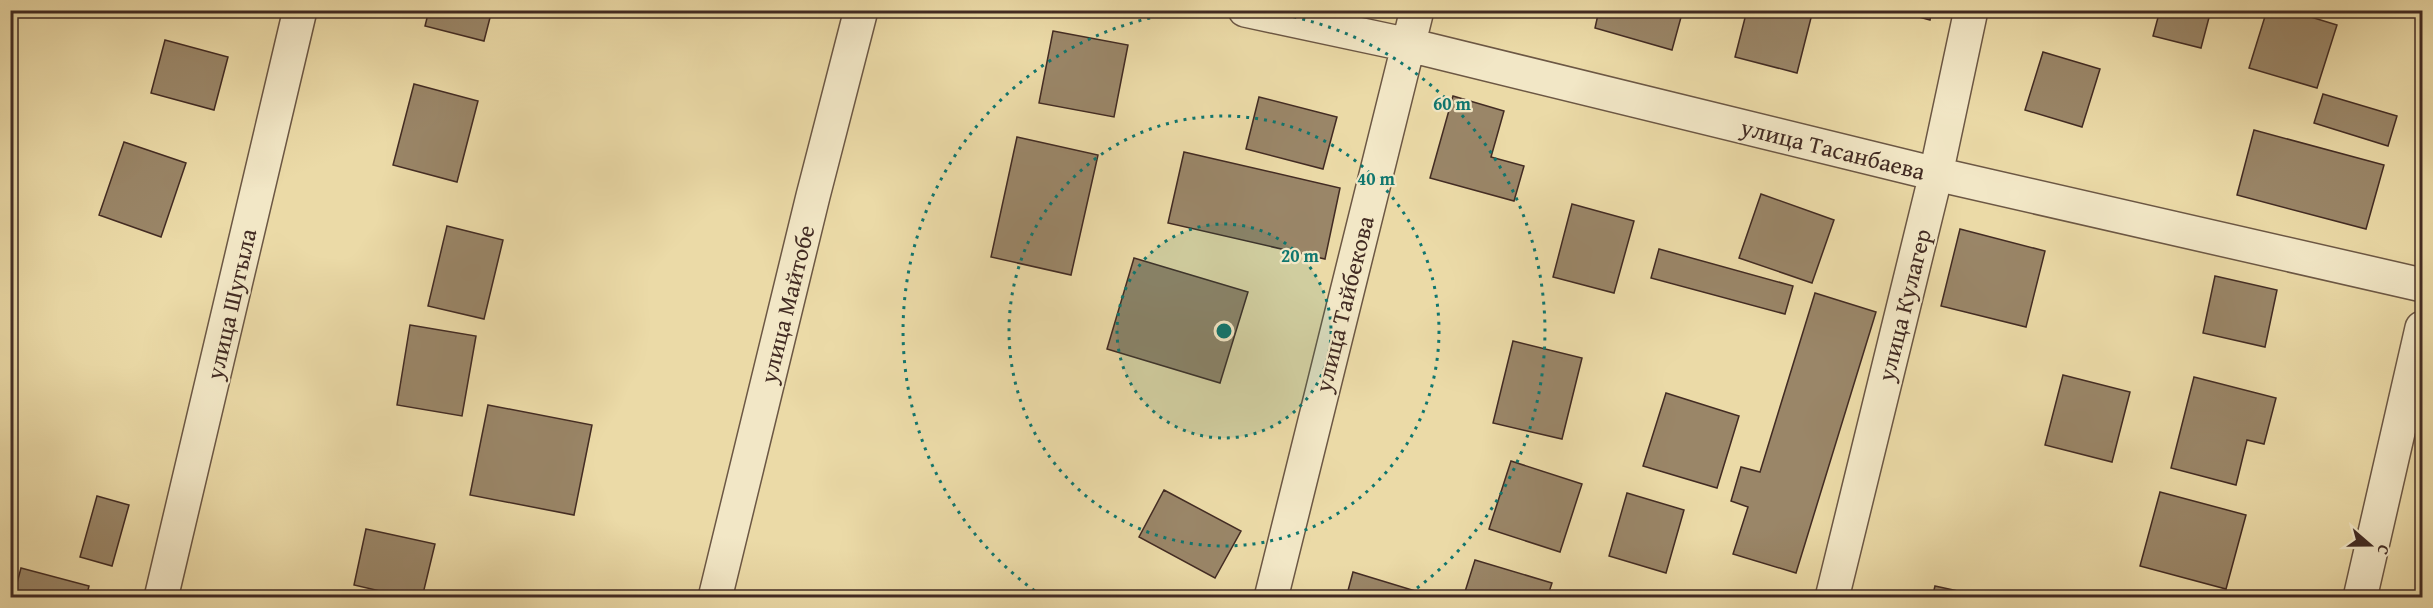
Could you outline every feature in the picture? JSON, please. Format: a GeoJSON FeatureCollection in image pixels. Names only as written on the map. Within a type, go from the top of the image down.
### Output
{"type":"FeatureCollection","features":[{"type":"Feature","properties":{"kind":"street","name":"улица Шугыла"},"geometry":{"type":"LineString","coordinates":[[161,597],[300,10]]}},
{"type":"Feature","properties":{"kind":"street","name":"улица Майтобе"},"geometry":{"type":"LineString","coordinates":[[716,597],[813,196],[861,10]]}},
{"type":"Feature","properties":{"kind":"street","name":"улица Тасанбаева"},"geometry":{"type":"LineString","coordinates":[[1245,10],[1409,45],[1936,174],[2422,285]]}},
{"type":"Feature","properties":{"kind":"street","name":"улица Тайбекова"},"geometry":{"type":"LineString","coordinates":[[1271,597],[1417,10]]}},
{"type":"Feature","properties":{"kind":"street","name":"улица Кулагер"},"geometry":{"type":"LineString","coordinates":[[1832,597],[1936,174],[1971,10]]}},
{"type":"Feature","properties":{"kind":"street"},"geometry":{"type":"LineString","coordinates":[[2360,597],[2422,328]]}},
{"type":"Feature","properties":{"kind":"building"},"geometry":{"type":"Polygon","coordinates":[[[429,10],[492,10],[484,41],[425,26],[429,10]]]}},
{"type":"Feature","properties":{"kind":"building"},"geometry":{"type":"Polygon","coordinates":[[[1599,10],[1683,10],[1672,50],[1595,28],[1599,10]]]}},
{"type":"Feature","properties":{"kind":"building"},"geometry":{"type":"Polygon","coordinates":[[[1747,10],[1813,10],[1797,73],[1735,57],[1747,10]]]}},
{"type":"Feature","properties":{"kind":"building"},"geometry":{"type":"Polygon","coordinates":[[[1894,10],[1932,10],[1930,20],[1894,10]]]}},
{"type":"Feature","properties":{"kind":"building"},"geometry":{"type":"Polygon","coordinates":[[[2160,10],[2211,10],[2201,48],[2153,36],[2160,10]]]}},
{"type":"Feature","properties":{"kind":"building"},"geometry":{"type":"Polygon","coordinates":[[[2267,10],[2288,10],[2337,25],[2317,88],[2249,68],[2267,10]]]}},
{"type":"Feature","properties":{"kind":"building"},"geometry":{"type":"Polygon","coordinates":[[[1053,31],[1128,45],[1114,117],[1039,103],[1053,31]]]}},
{"type":"Feature","properties":{"kind":"building"},"geometry":{"type":"Polygon","coordinates":[[[165,40],[228,57],[214,110],[151,93],[165,40]]]}},
{"type":"Feature","properties":{"kind":"building"},"geometry":{"type":"Polygon","coordinates":[[[2043,52],[2100,69],[2082,127],[2025,110],[2043,52]]]}},
{"type":"Feature","properties":{"kind":"building"},"geometry":{"type":"Polygon","coordinates":[[[414,84],[478,101],[457,182],[393,165],[414,84]]]}},
{"type":"Feature","properties":{"kind":"building"},"geometry":{"type":"Polygon","coordinates":[[[2323,94],[2397,116],[2388,146],[2314,123],[2323,94]]]}},
{"type":"Feature","properties":{"kind":"building"},"geometry":{"type":"Polygon","coordinates":[[[1453,96],[1504,111],[1491,157],[1524,166],[1514,201],[1430,178],[1453,96]]]}},
{"type":"Feature","properties":{"kind":"building"},"geometry":{"type":"Polygon","coordinates":[[[1259,97],[1337,117],[1323,169],[1246,149],[1259,97]]]}},
{"type":"Feature","properties":{"kind":"building"},"geometry":{"type":"Polygon","coordinates":[[[2254,130],[2384,165],[2366,229],[2237,195],[2254,130]]]}},
{"type":"Feature","properties":{"kind":"building"},"geometry":{"type":"Polygon","coordinates":[[[1017,137],[1098,155],[1071,275],[991,257],[1017,137]]]}},
{"type":"Feature","properties":{"kind":"building"},"geometry":{"type":"Polygon","coordinates":[[[124,142],[186,163],[161,237],[99,215],[124,142]]]}},
{"type":"Feature","properties":{"kind":"building"},"geometry":{"type":"Polygon","coordinates":[[[1184,152],[1340,188],[1325,259],[1168,223],[1184,152]]]}},
{"type":"Feature","properties":{"kind":"building"},"geometry":{"type":"Polygon","coordinates":[[[1761,194],[1834,220],[1812,283],[1739,258],[1761,194]]]}},
{"type":"Feature","properties":{"kind":"building"},"geometry":{"type":"Polygon","coordinates":[[[1572,204],[1634,221],[1614,293],[1553,277],[1572,204]]]}},
{"type":"Feature","properties":{"kind":"building"},"geometry":{"type":"Polygon","coordinates":[[[447,226],[503,240],[484,319],[428,306],[447,226]]]}},
{"type":"Feature","properties":{"kind":"building"},"geometry":{"type":"Polygon","coordinates":[[[1960,229],[2045,251],[2026,327],[1941,306],[1960,229]]]}},
{"type":"Feature","properties":{"kind":"building"},"geometry":{"type":"Polygon","coordinates":[[[1659,249],[1793,286],[1785,314],[1651,278],[1659,249]]]}},
{"type":"Feature","properties":{"kind":"building"},"geometry":{"type":"Polygon","coordinates":[[[1134,258],[1248,292],[1220,383],[1107,349],[1134,258]]]}},
{"type":"Feature","properties":{"kind":"building"},"geometry":{"type":"Polygon","coordinates":[[[2215,276],[2277,290],[2265,347],[2203,333],[2215,276]]]}},
{"type":"Feature","properties":{"kind":"building"},"geometry":{"type":"Polygon","coordinates":[[[1815,293],[1876,312],[1796,573],[1733,554],[1748,507],[1731,501],[1741,467],[1760,472],[1815,293]]]}},
{"type":"Feature","properties":{"kind":"building"},"geometry":{"type":"Polygon","coordinates":[[[410,325],[476,336],[462,416],[397,405],[410,325]]]}},
{"type":"Feature","properties":{"kind":"building"},"geometry":{"type":"Polygon","coordinates":[[[1513,341],[1582,358],[1562,439],[1493,423],[1513,341]]]}},
{"type":"Feature","properties":{"kind":"building"},"geometry":{"type":"Polygon","coordinates":[[[2063,375],[2130,392],[2112,462],[2045,445],[2063,375]]]}},
{"type":"Feature","properties":{"kind":"building"},"geometry":{"type":"Polygon","coordinates":[[[2194,377],[2276,398],[2264,444],[2247,440],[2236,485],[2171,468],[2194,377]]]}},
{"type":"Feature","properties":{"kind":"building"},"geometry":{"type":"Polygon","coordinates":[[[1666,393],[1739,416],[1717,488],[1643,466],[1666,393]]]}},
{"type":"Feature","properties":{"kind":"building"},"geometry":{"type":"Polygon","coordinates":[[[488,405],[592,425],[574,515],[470,495],[488,405]]]}},
{"type":"Feature","properties":{"kind":"building"},"geometry":{"type":"Polygon","coordinates":[[[1511,461],[1582,484],[1560,552],[1489,529],[1511,461]]]}},
{"type":"Feature","properties":{"kind":"building"},"geometry":{"type":"Polygon","coordinates":[[[1164,490],[1241,531],[1215,578],[1139,537],[1164,490]]]}},
{"type":"Feature","properties":{"kind":"building"},"geometry":{"type":"Polygon","coordinates":[[[2160,492],[2246,515],[2226,589],[2140,566],[2160,492]]]}},
{"type":"Feature","properties":{"kind":"building"},"geometry":{"type":"Polygon","coordinates":[[[1627,493],[1684,510],[1666,573],[1609,556],[1627,493]]]}},
{"type":"Feature","properties":{"kind":"building"},"geometry":{"type":"Polygon","coordinates":[[[97,496],[129,505],[112,566],[80,557],[97,496]]]}},
{"type":"Feature","properties":{"kind":"building"},"geometry":{"type":"Polygon","coordinates":[[[366,529],[435,544],[422,598],[410,598],[354,585],[366,529]]]}},
{"type":"Feature","properties":{"kind":"building"},"geometry":{"type":"Polygon","coordinates":[[[1475,560],[1552,583],[1547,598],[1463,598],[1475,560]]]}},
{"type":"Feature","properties":{"kind":"building"},"geometry":{"type":"Polygon","coordinates":[[[21,568],[89,586],[86,598],[13,598],[21,568]]]}},
{"type":"Feature","properties":{"kind":"building"},"geometry":{"type":"Polygon","coordinates":[[[1353,572],[1422,593],[1421,598],[1346,598],[1353,572]]]}},
{"type":"Feature","properties":{"kind":"building"},"geometry":{"type":"Polygon","coordinates":[[[1935,586],[1990,598],[1932,598],[1935,586]]]}}]}
